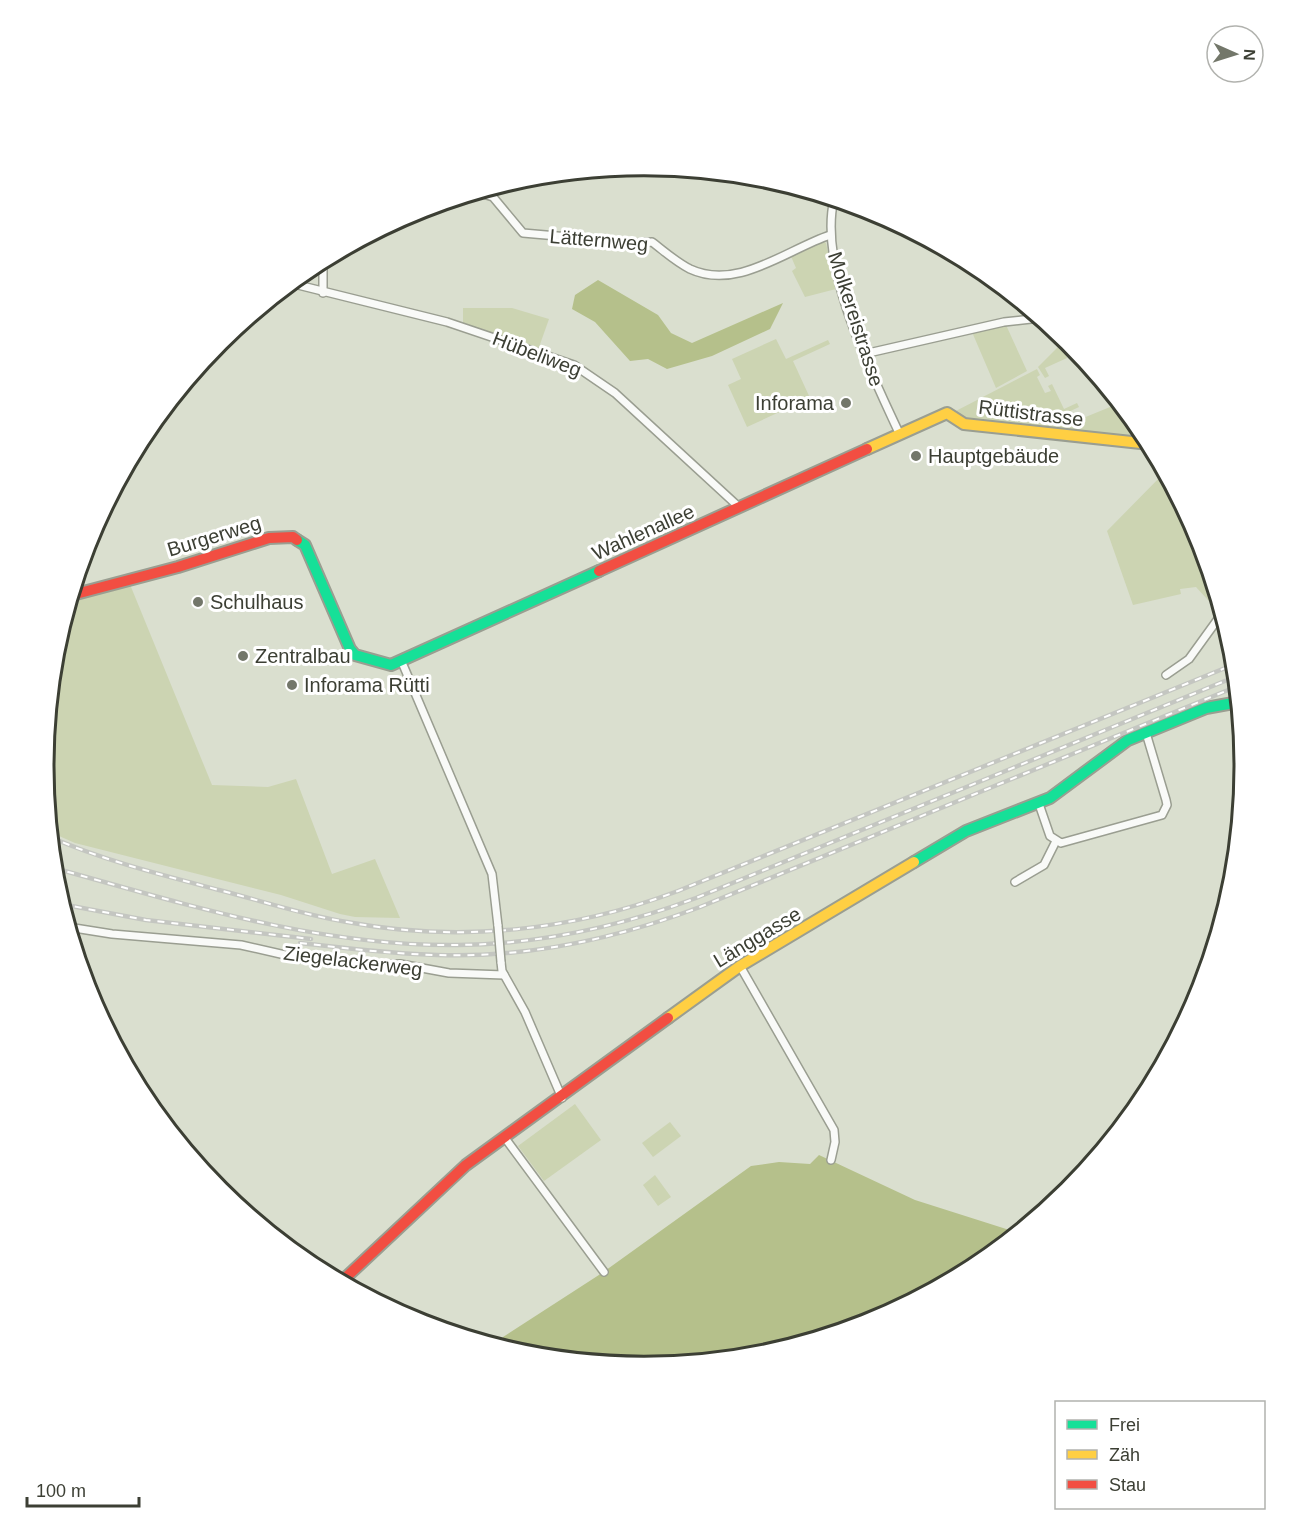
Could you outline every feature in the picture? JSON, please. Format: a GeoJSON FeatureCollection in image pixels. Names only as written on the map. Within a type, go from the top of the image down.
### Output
{"type":"FeatureCollection","features":[{"type":"Feature","properties":{"kind":"street","name":"Lätternweg"},"geometry":{"type":"LineString","coordinates":[[491,196],[524,233],[638,243],[652,242],[690,269],[716,276],[740,273],[830,235]]}},
{"type":"Feature","properties":{"kind":"street","name":"Molkereistrasse"},"geometry":{"type":"LineString","coordinates":[[833,207],[830,235],[835,261],[864,354],[900,435]]}},
{"type":"Feature","properties":{"kind":"street"},"geometry":{"type":"LineString","coordinates":[[323,272],[323,293]]}},
{"type":"Feature","properties":{"kind":"street","name":"Hübeliweg"},"geometry":{"type":"LineString","coordinates":[[301,287],[447,322],[574,365],[615,393],[740,508]]}},
{"type":"Feature","properties":{"kind":"street"},"geometry":{"type":"LineString","coordinates":[[864,354],[1004,322],[1029,319]]}},
{"type":"Feature","properties":{"kind":"street","name":"Wahlenallee"},"geometry":{"type":"LineString","coordinates":[[401,660],[947,413]]}},
{"type":"Feature","properties":{"kind":"street","name":"Rüttistrasse"},"geometry":{"type":"LineString","coordinates":[[947,413],[957,422],[973,425],[1138,443]]}},
{"type":"Feature","properties":{"kind":"street","name":"Burgerweg"},"geometry":{"type":"LineString","coordinates":[[80,593],[190,564],[260,540],[293,537],[305,545],[353,652],[385,664],[401,660]]}},
{"type":"Feature","properties":{"kind":"street"},"geometry":{"type":"LineString","coordinates":[[1166,675],[1189,658],[1217,621]]}},
{"type":"Feature","properties":{"kind":"street"},"geometry":{"type":"LineString","coordinates":[[401,660],[492,874],[504,975],[525,1012],[562,1098]]}},
{"type":"Feature","properties":{"kind":"street","name":"Länggasse"},"geometry":{"type":"LineString","coordinates":[[347,1277],[466,1165],[562,1098],[740,966],[966,831],[1039,804],[1070,785],[1115,747],[1206,708],[1231,703]]}},
{"type":"Feature","properties":{"kind":"street"},"geometry":{"type":"LineString","coordinates":[[1039,804],[1050,836],[1056,841],[1073,841],[1162,815],[1167,805],[1146,733]]}},
{"type":"Feature","properties":{"kind":"street"},"geometry":{"type":"LineString","coordinates":[[1015,882],[1044,865],[1050,858],[1056,841]]}},
{"type":"Feature","properties":{"kind":"street","name":"Ziegelackerweg"},"geometry":{"type":"LineString","coordinates":[[77,928],[112,934],[241,945],[307,960],[380,965],[400,964],[449,973],[504,975]]}},
{"type":"Feature","properties":{"kind":"street"},"geometry":{"type":"LineString","coordinates":[[740,966],[834,1130],[835,1142],[831,1160]]}},
{"type":"Feature","properties":{"kind":"street"},"geometry":{"type":"LineString","coordinates":[[505,1138],[604,1272]]}},
{"type":"Feature","properties":{"kind":"green space"},"geometry":{"type":"Polygon","coordinates":[[[822,241],[826,243],[836,289],[805,297],[792,271],[796,268],[790,254],[822,241]]]}},
{"type":"Feature","properties":{"kind":"green space"},"geometry":{"type":"Polygon","coordinates":[[[598,280],[658,315],[671,333],[692,343],[783,303],[770,329],[712,356],[667,369],[648,359],[630,361],[595,322],[572,309],[575,295],[598,280]]]}},
{"type":"Feature","properties":{"kind":"green space"},"geometry":{"type":"Polygon","coordinates":[[[463,308],[512,308],[549,319],[538,350],[463,325],[463,308]]]}},
{"type":"Feature","properties":{"kind":"green space"},"geometry":{"type":"Polygon","coordinates":[[[1006,325],[1027,371],[996,388],[972,332],[1006,325]]]}},
{"type":"Feature","properties":{"kind":"green space"},"geometry":{"type":"Polygon","coordinates":[[[776,339],[786,359],[828,340],[830,344],[793,361],[810,398],[747,427],[728,385],[741,379],[732,359],[776,339]]]}},
{"type":"Feature","properties":{"kind":"green space"},"geometry":{"type":"Polygon","coordinates":[[[1059,346],[1067,354],[1067,358],[1045,368],[1049,376],[1045,378],[1038,367],[1059,346]]]}},
{"type":"Feature","properties":{"kind":"green space"},"geometry":{"type":"Polygon","coordinates":[[[1037,369],[1040,375],[1037,377],[1045,393],[1051,391],[1048,386],[1052,384],[1064,409],[1077,403],[1079,407],[1060,416],[1066,425],[1112,406],[1135,438],[964,421],[952,413],[1037,369]]]}},
{"type":"Feature","properties":{"kind":"green space"},"geometry":{"type":"Polygon","coordinates":[[[1159,478],[1190,541],[1212,605],[1196,587],[1180,589],[1181,594],[1133,605],[1107,531],[1159,478]]]}},
{"type":"Feature","properties":{"kind":"green space"},"geometry":{"type":"Polygon","coordinates":[[[129,582],[212,785],[268,787],[296,779],[332,874],[375,859],[400,918],[355,917],[340,914],[281,895],[75,843],[58,836],[55,805],[55,728],[65,651],[79,596],[129,582]]]}},
{"type":"Feature","properties":{"kind":"green space"},"geometry":{"type":"Polygon","coordinates":[[[575,1104],[601,1140],[544,1181],[518,1146],[575,1104]]]}},
{"type":"Feature","properties":{"kind":"green space"},"geometry":{"type":"Polygon","coordinates":[[[670,1122],[681,1136],[653,1157],[642,1143],[670,1122]]]}},
{"type":"Feature","properties":{"kind":"green space"},"geometry":{"type":"Polygon","coordinates":[[[819,1155],[915,1200],[1010,1230],[940,1278],[906,1296],[834,1326],[760,1346],[683,1356],[644,1357],[567,1352],[502,1339],[602,1273],[751,1166],[779,1162],[810,1164],[819,1155]]]}},
{"type":"Feature","properties":{"kind":"green space"},"geometry":{"type":"Polygon","coordinates":[[[655,1175],[671,1197],[658,1206],[643,1185],[655,1175]]]}},
{"type":"Feature","properties":{"kind":"railway"},"geometry":{"type":"LineString","coordinates":[[59,840],[155,873],[299,912],[347,922],[431,932],[473,932],[556,924],[638,905],[678,891],[1227,667]]}},
{"type":"Feature","properties":{"kind":"railway"},"geometry":{"type":"LineString","coordinates":[[63,871],[253,921],[355,939],[407,944],[458,945],[549,937],[608,925],[696,898],[1228,679]]}},
{"type":"Feature","properties":{"kind":"railway"},"geometry":{"type":"LineString","coordinates":[[300,943],[403,953],[471,955],[538,950],[604,937],[700,907],[1230,689]]}},
{"type":"Feature","properties":{"kind":"railway"},"geometry":{"type":"LineString","coordinates":[[71,906],[146,920],[311,939]]}},
{"type":"Feature","properties":{"kind":"traffic: fast"},"geometry":{"type":"LineString","coordinates":[[297,540],[305,545],[350,649],[355,655],[391,665],[599,571]]}},
{"type":"Feature","properties":{"kind":"traffic: fast"},"geometry":{"type":"LineString","coordinates":[[914,862],[966,831],[1050,798],[1128,740],[1206,708],[1231,703]]}},
{"type":"Feature","properties":{"kind":"traffic: slow"},"geometry":{"type":"LineString","coordinates":[[867,449],[947,413],[964,424],[1138,443]]}},
{"type":"Feature","properties":{"kind":"traffic: slow"},"geometry":{"type":"LineString","coordinates":[[668,1018],[740,966],[914,862]]}},
{"type":"Feature","properties":{"kind":"traffic: jam"},"geometry":{"type":"LineString","coordinates":[[599,571],[867,449]]}},
{"type":"Feature","properties":{"kind":"traffic: jam"},"geometry":{"type":"LineString","coordinates":[[80,593],[178,567],[269,538],[293,537],[297,540]]}},
{"type":"Feature","properties":{"kind":"traffic: jam"},"geometry":{"type":"LineString","coordinates":[[347,1277],[466,1165],[668,1018]]}},
{"type":"Feature","properties":{"kind":"place","name":"Inforama"},"geometry":{"type":"Point","coordinates":[846,403]}},
{"type":"Feature","properties":{"kind":"place","name":"Hauptgebäude"},"geometry":{"type":"Point","coordinates":[916,456]}},
{"type":"Feature","properties":{"kind":"place","name":"Schulhaus"},"geometry":{"type":"Point","coordinates":[198,602]}},
{"type":"Feature","properties":{"kind":"place","name":"Zentralbau"},"geometry":{"type":"Point","coordinates":[243,656]}},
{"type":"Feature","properties":{"kind":"place","name":"Inforama Rütti"},"geometry":{"type":"Point","coordinates":[292,685]}}]}
